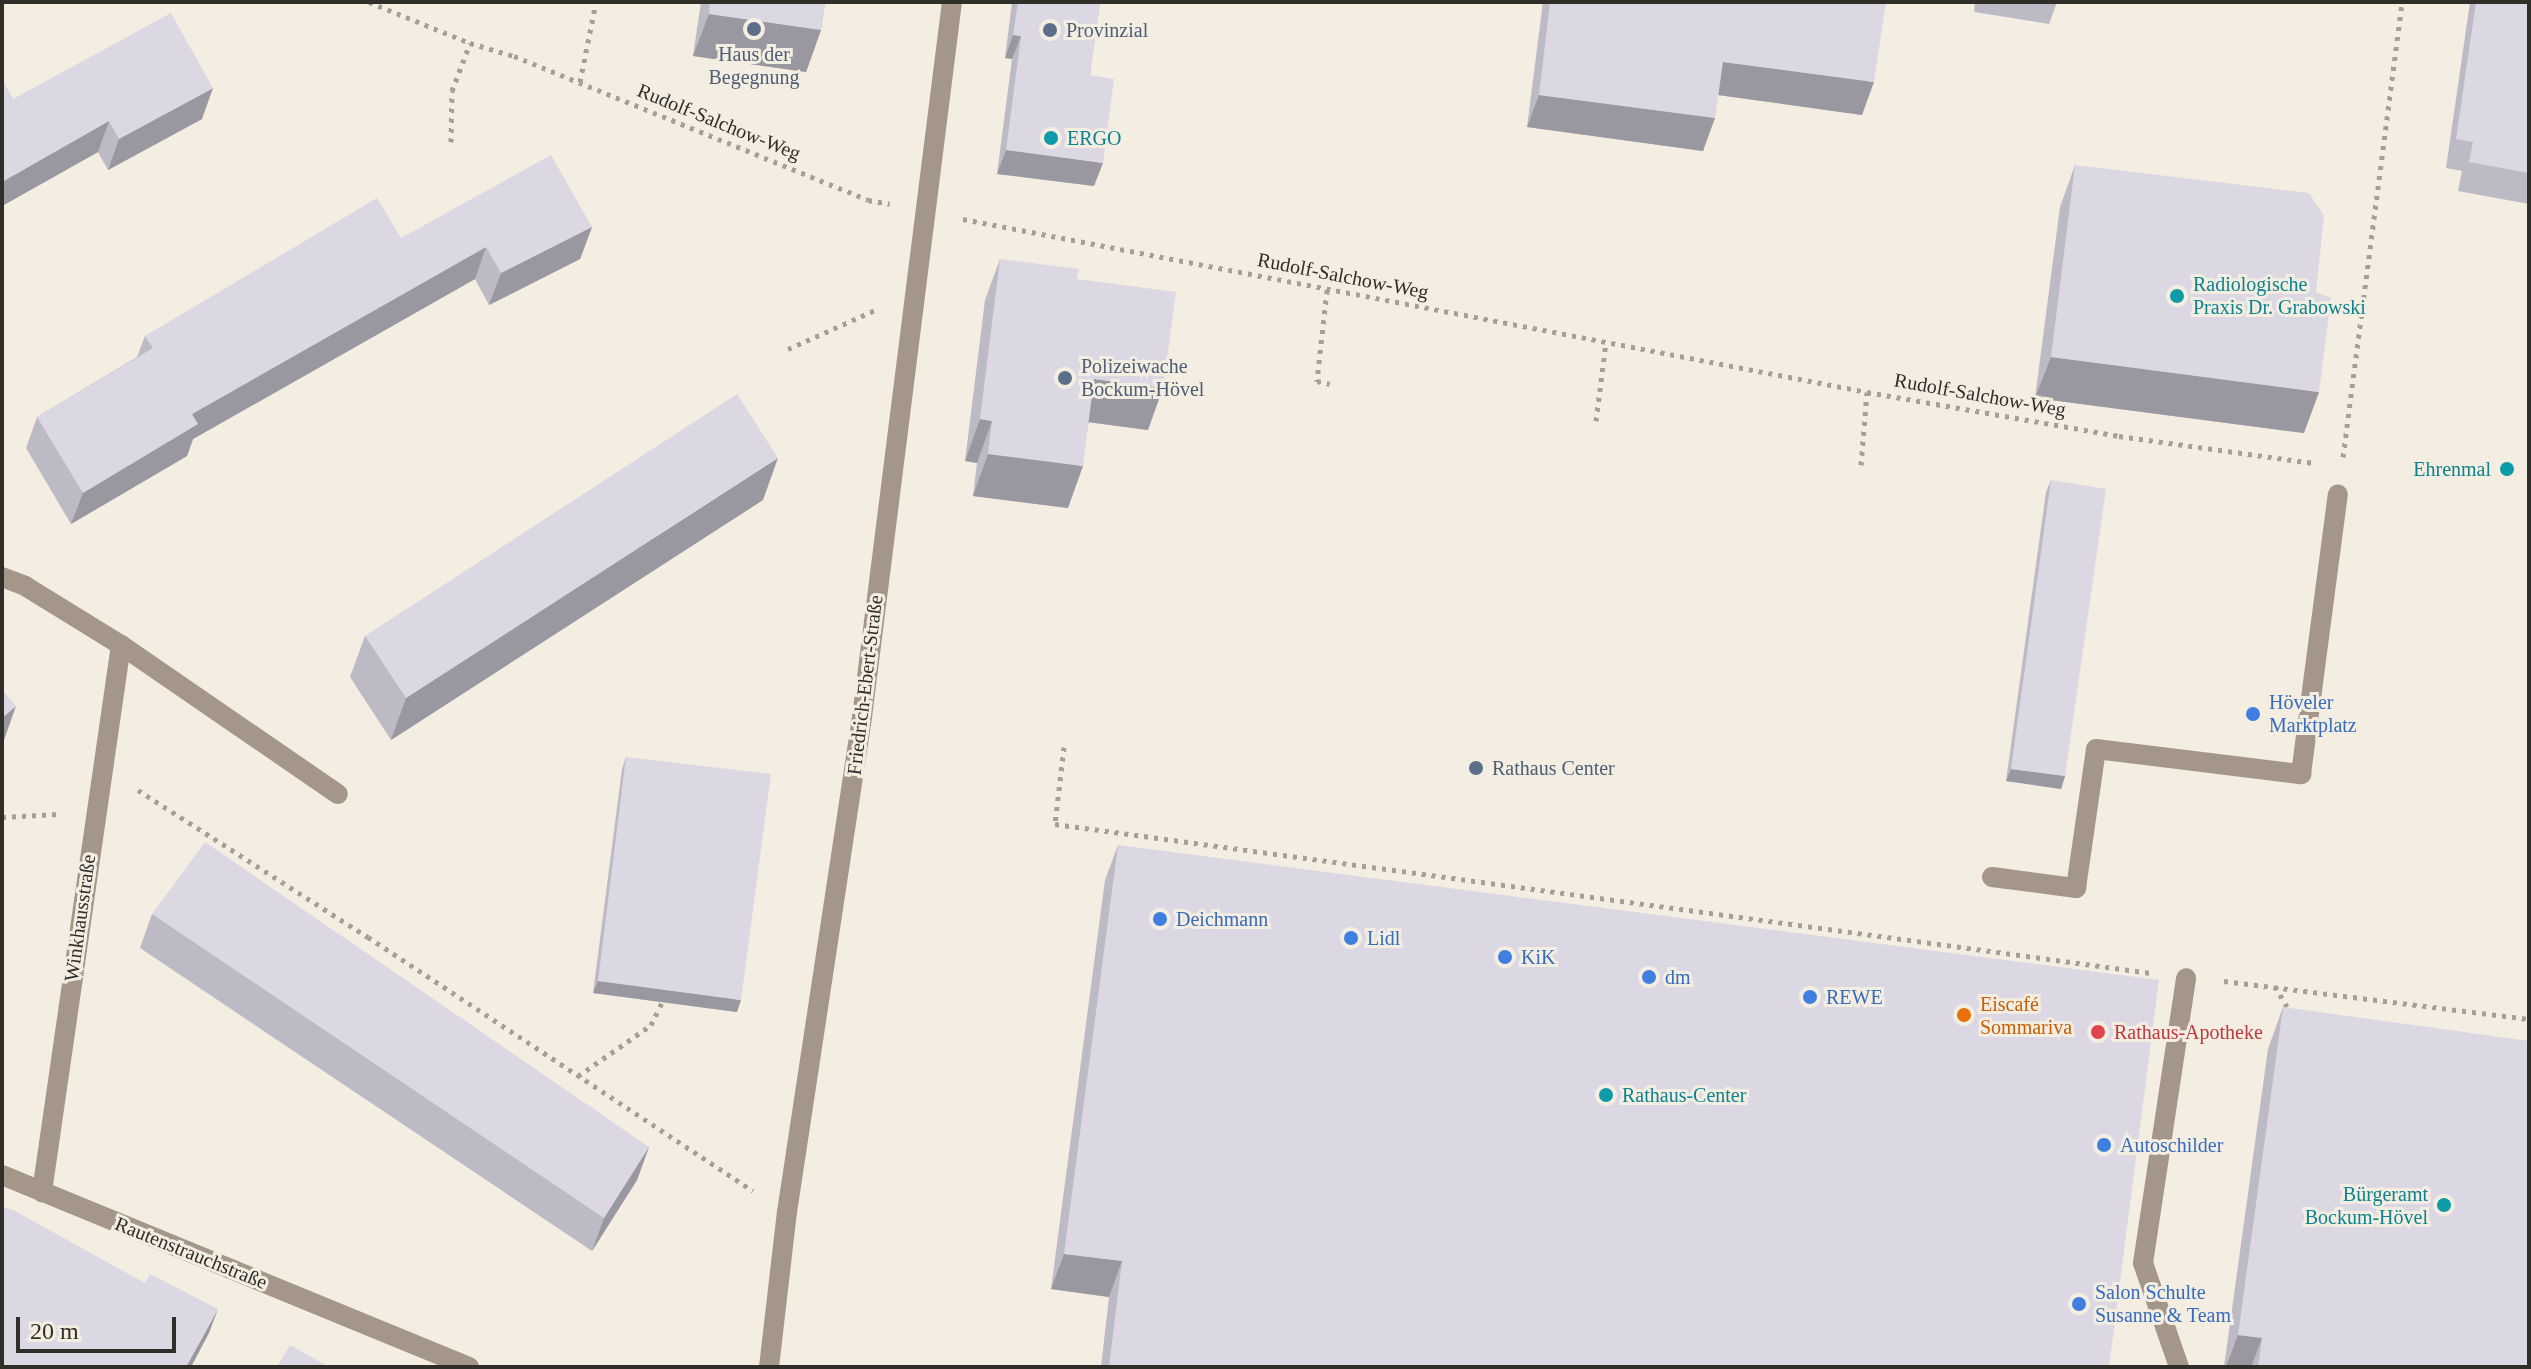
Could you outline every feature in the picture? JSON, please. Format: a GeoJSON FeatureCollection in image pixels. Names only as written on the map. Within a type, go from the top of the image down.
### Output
{"type":"FeatureCollection","features":[{"type":"Feature","properties":{"kind":"street","name":"Friedrich-Ebert-Straße"},"geometry":{"type":"LineString","coordinates":[[769,1367],[787,1212],[862,717],[952,2]]}},
{"type":"Feature","properties":{"kind":"street"},"geometry":{"type":"LineString","coordinates":[[1992,877],[2076,888],[2096,749],[2301,774],[2338,494]]}},
{"type":"Feature","properties":{"kind":"street"},"geometry":{"type":"LineString","coordinates":[[2,577],[25,586],[121,645],[338,794]]}},
{"type":"Feature","properties":{"kind":"street","name":"Winkhausstraße"},"geometry":{"type":"LineString","coordinates":[[42,1192],[121,645]]}},
{"type":"Feature","properties":{"kind":"street"},"geometry":{"type":"LineString","coordinates":[[2179,1367],[2143,1263],[2186,978]]}},
{"type":"Feature","properties":{"kind":"street","name":"Rautenstrauchstraße"},"geometry":{"type":"LineString","coordinates":[[2,1175],[469,1367]]}},
{"type":"Feature","properties":{"kind":"path","name":"Rudolf-Salchow-Weg"},"geometry":{"type":"LineString","coordinates":[[369,2],[470,43],[580,82],[868,200],[1867,392],[2119,436],[2342,467]]}},
{"type":"Feature","properties":{"kind":"path"},"geometry":{"type":"LineString","coordinates":[[580,82],[596,2]]}},
{"type":"Feature","properties":{"kind":"path"},"geometry":{"type":"LineString","coordinates":[[2338,494],[2402,2]]}},
{"type":"Feature","properties":{"kind":"path"},"geometry":{"type":"LineString","coordinates":[[451,142],[452,91],[470,43]]}},
{"type":"Feature","properties":{"kind":"path"},"geometry":{"type":"LineString","coordinates":[[1327,290],[1317,381],[1330,384]]}},
{"type":"Feature","properties":{"kind":"path"},"geometry":{"type":"LineString","coordinates":[[788,349],[913,293]]}},
{"type":"Feature","properties":{"kind":"path"},"geometry":{"type":"LineString","coordinates":[[1596,421],[1606,342]]}},
{"type":"Feature","properties":{"kind":"path"},"geometry":{"type":"LineString","coordinates":[[1861,465],[1867,392]]}},
{"type":"Feature","properties":{"kind":"path"},"geometry":{"type":"LineString","coordinates":[[1064,747],[1055,824],[2186,978],[2274,985],[2529,1019]]}},
{"type":"Feature","properties":{"kind":"path"},"geometry":{"type":"LineString","coordinates":[[104,768],[787,1212]]}},
{"type":"Feature","properties":{"kind":"path"},"geometry":{"type":"LineString","coordinates":[[2,817],[96,812]]}},
{"type":"Feature","properties":{"kind":"path"},"geometry":{"type":"LineString","coordinates":[[2274,985],[2297,1025]]}},
{"type":"Feature","properties":{"kind":"path"},"geometry":{"type":"LineString","coordinates":[[578,1076],[651,1025],[664,997]]}},
{"type":"Feature","properties":{"kind":"building"},"geometry":{"type":"Polygon","coordinates":[[[710,2],[825,2],[821,30],[709,14],[710,2]]]}},
{"type":"Feature","properties":{"kind":"building"},"geometry":{"type":"Polygon","coordinates":[[[1018,2],[1100,2],[1090,75],[1114,79],[1103,163],[1006,150],[1021,36],[1013,35],[1018,2]]]}},
{"type":"Feature","properties":{"kind":"building"},"geometry":{"type":"Polygon","coordinates":[[[1550,2],[1886,2],[1874,82],[1723,62],[1715,118],[1539,95],[1550,2]]]}},
{"type":"Feature","properties":{"kind":"building"},"geometry":{"type":"Polygon","coordinates":[[[2476,2],[2529,2],[2529,173],[2469,162],[2473,142],[2456,139],[2476,2]]]}},
{"type":"Feature","properties":{"kind":"building"},"geometry":{"type":"Polygon","coordinates":[[[171,13],[213,88],[119,139],[109,121],[2,182],[2,81],[13,99],[171,13]]]}},
{"type":"Feature","properties":{"kind":"building"},"geometry":{"type":"Polygon","coordinates":[[[551,155],[592,227],[501,273],[486,247],[192,414],[198,424],[83,493],[37,417],[153,348],[145,336],[377,198],[401,238],[551,155]]]}},
{"type":"Feature","properties":{"kind":"building","name":"Radiologische Praxis Dr. Grabowski"},"geometry":{"type":"Polygon","coordinates":[[[2075,165],[2309,193],[2324,216],[2316,292],[2331,298],[2319,392],[2051,357],[2075,165]]]}},
{"type":"Feature","properties":{"kind":"building","name":"Polizeiwache Bockum-Hövel"},"geometry":{"type":"Polygon","coordinates":[[[1000,259],[1079,269],[1077,279],[1176,292],[1163,388],[1094,379],[1083,466],[988,454],[992,421],[980,419],[1000,259]]]}},
{"type":"Feature","properties":{"kind":"building"},"geometry":{"type":"Polygon","coordinates":[[[737,394],[778,458],[406,698],[365,636],[737,394]]]}},
{"type":"Feature","properties":{"kind":"building"},"geometry":{"type":"Polygon","coordinates":[[[2051,480],[2106,489],[2065,776],[2011,769],[2051,480]]]}},
{"type":"Feature","properties":{"kind":"building"},"geometry":{"type":"Polygon","coordinates":[[[2,690],[16,706],[2,718],[2,690]]]}},
{"type":"Feature","properties":{"kind":"building"},"geometry":{"type":"Polygon","coordinates":[[[626,757],[771,774],[741,1000],[598,981],[626,757]]]}},
{"type":"Feature","properties":{"kind":"building"},"geometry":{"type":"Polygon","coordinates":[[[205,842],[649,1147],[604,1218],[152,914],[205,842]]]}},
{"type":"Feature","properties":{"kind":"building","name":"Rathaus-Center"},"geometry":{"type":"Polygon","coordinates":[[[1118,845],[2159,980],[2109,1367],[1109,1367],[1122,1261],[1064,1254],[1118,845]]]}},
{"type":"Feature","properties":{"kind":"building","name":"Bürgeramt Bockum-Hövel"},"geometry":{"type":"Polygon","coordinates":[[[2283,1007],[2529,1041],[2529,1367],[2258,1367],[2262,1338],[2238,1335],[2283,1007]]]}},
{"type":"Feature","properties":{"kind":"building"},"geometry":{"type":"Polygon","coordinates":[[[2,1206],[145,1283],[150,1274],[218,1309],[186,1367],[2,1367],[2,1206]]]}},
{"type":"Feature","properties":{"kind":"building"},"geometry":{"type":"Polygon","coordinates":[[[290,1345],[329,1367],[277,1367],[290,1345]]]}},
{"type":"Feature","properties":{"kind":"place","name":"Haus der Begegnung"},"geometry":{"type":"Point","coordinates":[754,29]}},
{"type":"Feature","properties":{"kind":"place","name":"Provinzial"},"geometry":{"type":"Point","coordinates":[1050,30]}},
{"type":"Feature","properties":{"kind":"place","name":"ERGO"},"geometry":{"type":"Point","coordinates":[1051,138]}},
{"type":"Feature","properties":{"kind":"place","name":"Radiologische Praxis Dr. Grabowski"},"geometry":{"type":"Point","coordinates":[2177,296]}},
{"type":"Feature","properties":{"kind":"place","name":"Polizeiwache Bockum-Hövel"},"geometry":{"type":"Point","coordinates":[1065,378]}},
{"type":"Feature","properties":{"kind":"place","name":"Ehrenmal"},"geometry":{"type":"Point","coordinates":[2507,469]}},
{"type":"Feature","properties":{"kind":"place","name":"Höveler Marktplatz"},"geometry":{"type":"Point","coordinates":[2253,714]}},
{"type":"Feature","properties":{"kind":"place","name":"Rathaus Center"},"geometry":{"type":"Point","coordinates":[1476,768]}},
{"type":"Feature","properties":{"kind":"place","name":"Deichmann"},"geometry":{"type":"Point","coordinates":[1160,919]}},
{"type":"Feature","properties":{"kind":"place","name":"Lidl"},"geometry":{"type":"Point","coordinates":[1351,938]}},
{"type":"Feature","properties":{"kind":"place","name":"KiK"},"geometry":{"type":"Point","coordinates":[1505,957]}},
{"type":"Feature","properties":{"kind":"place","name":"dm"},"geometry":{"type":"Point","coordinates":[1649,977]}},
{"type":"Feature","properties":{"kind":"place","name":"REWE"},"geometry":{"type":"Point","coordinates":[1810,997]}},
{"type":"Feature","properties":{"kind":"place","name":"Eiscafé Sommariva"},"geometry":{"type":"Point","coordinates":[1964,1015]}},
{"type":"Feature","properties":{"kind":"place","name":"Rathaus-Apotheke"},"geometry":{"type":"Point","coordinates":[2098,1032]}},
{"type":"Feature","properties":{"kind":"place","name":"Rathaus-Center"},"geometry":{"type":"Point","coordinates":[1606,1095]}},
{"type":"Feature","properties":{"kind":"place","name":"Autoschilder"},"geometry":{"type":"Point","coordinates":[2104,1145]}},
{"type":"Feature","properties":{"kind":"place","name":"Bürgeramt Bockum-Hövel"},"geometry":{"type":"Point","coordinates":[2444,1205]}},
{"type":"Feature","properties":{"kind":"place","name":"Salon Schulte Susanne & Team"},"geometry":{"type":"Point","coordinates":[2079,1304]}}]}
